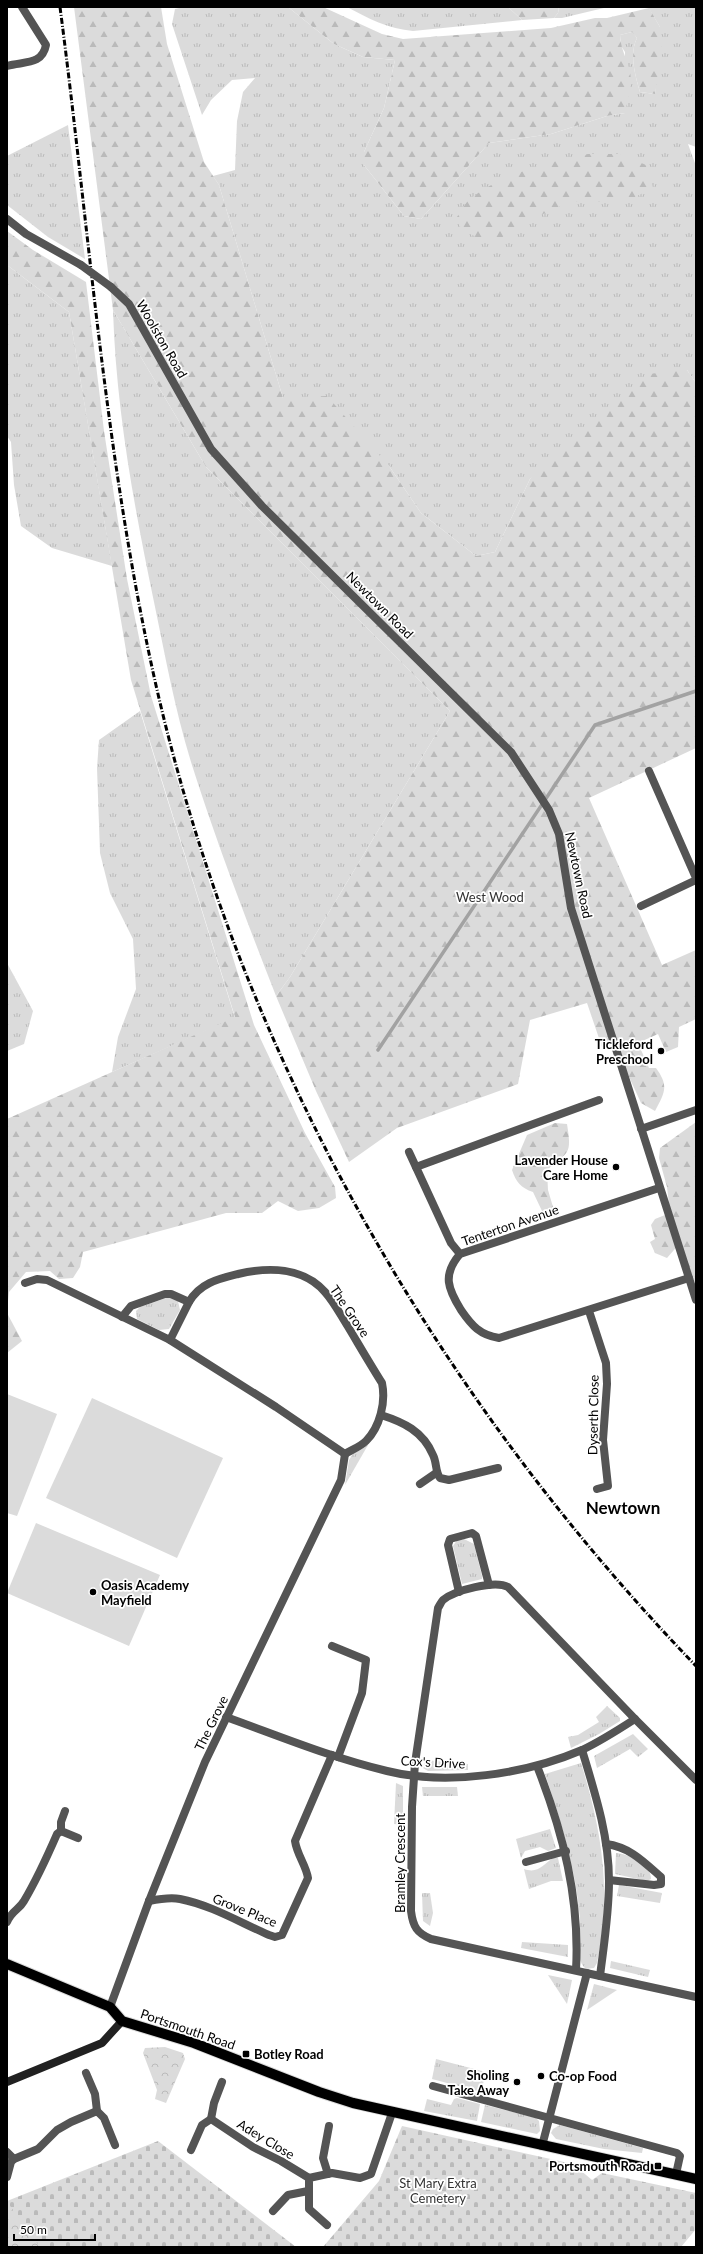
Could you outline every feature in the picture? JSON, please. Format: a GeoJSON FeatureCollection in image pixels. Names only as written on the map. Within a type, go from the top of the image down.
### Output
{"type":"FeatureCollection","features":[{"type":"Feature","properties":{"kind":"main road","name":"Portsmouth Road"},"geometry":{"type":"LineString","coordinates":[[7,1964],[110,2007],[122,2021],[203,2046],[325,2094],[392,2112],[696,2179]]}},
{"type":"Feature","properties":{"kind":"main road"},"geometry":{"type":"LineString","coordinates":[[7,2082],[102,2043],[122,2021]]}},
{"type":"Feature","properties":{"kind":"street"},"geometry":{"type":"LineString","coordinates":[[7,66],[34,62],[45,52],[46,45],[22,7]]}},
{"type":"Feature","properties":{"kind":"street","name":"Woolston Road"},"geometry":{"type":"LineString","coordinates":[[7,219],[26,234],[81,265],[111,287],[128,304],[211,448],[230,470]]}},
{"type":"Feature","properties":{"kind":"street","name":"Newtown Road"},"geometry":{"type":"LineString","coordinates":[[230,470],[262,506],[511,752],[549,810],[559,834],[572,908],[659,1188],[696,1300]]}},
{"type":"Feature","properties":{"kind":"street"},"geometry":{"type":"LineString","coordinates":[[641,906],[696,879],[649,771]]}},
{"type":"Feature","properties":{"kind":"street"},"geometry":{"type":"LineString","coordinates":[[416,1167],[599,1100]]}},
{"type":"Feature","properties":{"kind":"street"},"geometry":{"type":"LineString","coordinates":[[641,1129],[696,1110]]}},
{"type":"Feature","properties":{"kind":"street"},"geometry":{"type":"LineString","coordinates":[[410,1152],[450,1243],[460,1254]]}},
{"type":"Feature","properties":{"kind":"street","name":"Tenterton Avenue"},"geometry":{"type":"LineString","coordinates":[[659,1188],[460,1254],[453,1262],[449,1272],[450,1292],[475,1330],[486,1336],[505,1337],[689,1278]]}},
{"type":"Feature","properties":{"kind":"street","name":"The Grove"},"geometry":{"type":"LineString","coordinates":[[110,2007],[149,1901],[200,1775],[226,1717],[341,1480],[345,1454],[367,1440],[381,1415],[384,1399],[382,1383],[333,1301],[322,1288],[306,1278],[281,1270],[268,1268],[254,1270],[203,1285],[195,1292],[189,1302],[170,1340]]}},
{"type":"Feature","properties":{"kind":"street"},"geometry":{"type":"LineString","coordinates":[[25,1283],[37,1279],[47,1280],[170,1340],[276,1407],[345,1454]]}},
{"type":"Feature","properties":{"kind":"street"},"geometry":{"type":"LineString","coordinates":[[122,1317],[131,1306],[165,1294],[171,1294],[189,1302]]}},
{"type":"Feature","properties":{"kind":"street","name":"Dyserth Close"},"geometry":{"type":"LineString","coordinates":[[589,1310],[600,1342],[607,1375],[602,1440],[608,1486],[596,1489]]}},
{"type":"Feature","properties":{"kind":"street"},"geometry":{"type":"LineString","coordinates":[[381,1415],[402,1422],[422,1437],[434,1456],[436,1473],[440,1478],[449,1480],[498,1468]]}},
{"type":"Feature","properties":{"kind":"street"},"geometry":{"type":"LineString","coordinates":[[420,1484],[436,1473]]}},
{"type":"Feature","properties":{"kind":"street"},"geometry":{"type":"LineString","coordinates":[[459,1592],[448,1545],[450,1539],[472,1533],[476,1536],[489,1585]]}},
{"type":"Feature","properties":{"kind":"street","name":"Bramley Crescent"},"geometry":{"type":"LineString","coordinates":[[696,1780],[508,1587],[496,1583],[459,1592],[442,1600],[438,1608],[417,1744],[414,1776],[411,1911],[413,1925],[420,1934],[431,1939],[696,1997]]}},
{"type":"Feature","properties":{"kind":"street"},"geometry":{"type":"LineString","coordinates":[[332,1646],[366,1660],[362,1693],[335,1756]]}},
{"type":"Feature","properties":{"kind":"street","name":"Cox's Drive"},"geometry":{"type":"LineString","coordinates":[[226,1717],[335,1756],[388,1772],[414,1776],[474,1776],[538,1766],[582,1750],[635,1719]]}},
{"type":"Feature","properties":{"kind":"street"},"geometry":{"type":"LineString","coordinates":[[582,1750],[600,1810],[606,1844],[609,1880],[607,1918],[600,1976]]}},
{"type":"Feature","properties":{"kind":"street","name":"Grove Place"},"geometry":{"type":"LineString","coordinates":[[149,1901],[164,1898],[179,1899],[202,1906],[269,1936],[275,1937],[282,1935],[308,1878],[307,1872],[296,1850],[295,1841],[335,1756]]}},
{"type":"Feature","properties":{"kind":"street"},"geometry":{"type":"LineString","coordinates":[[538,1766],[566,1851],[577,1922],[576,1970]]}},
{"type":"Feature","properties":{"kind":"street"},"geometry":{"type":"LineString","coordinates":[[61,1831],[61,1822],[65,1811]]}},
{"type":"Feature","properties":{"kind":"street"},"geometry":{"type":"LineString","coordinates":[[61,1831],[78,1838]]}},
{"type":"Feature","properties":{"kind":"street"},"geometry":{"type":"LineString","coordinates":[[7,1922],[11,1912],[22,1903],[38,1877],[56,1834],[61,1831]]}},
{"type":"Feature","properties":{"kind":"street"},"geometry":{"type":"LineString","coordinates":[[606,1844],[619,1846],[632,1852],[662,1877],[661,1884],[654,1885],[609,1880]]}},
{"type":"Feature","properties":{"kind":"street"},"geometry":{"type":"LineString","coordinates":[[526,1862],[566,1851]]}},
{"type":"Feature","properties":{"kind":"street"},"geometry":{"type":"LineString","coordinates":[[542,2146],[587,1973]]}},
{"type":"Feature","properties":{"kind":"street"},"geometry":{"type":"LineString","coordinates":[[86,2073],[95,2094],[97,2111],[104,2118],[115,2145]]}},
{"type":"Feature","properties":{"kind":"street"},"geometry":{"type":"LineString","coordinates":[[191,2150],[202,2125],[211,2119],[214,2103],[222,2082]]}},
{"type":"Feature","properties":{"kind":"street"},"geometry":{"type":"LineString","coordinates":[[433,2086],[677,2153],[680,2156],[676,2174]]}},
{"type":"Feature","properties":{"kind":"street"},"geometry":{"type":"LineString","coordinates":[[7,2177],[11,2162],[14,2159],[38,2149],[57,2130],[71,2122],[97,2111]]}},
{"type":"Feature","properties":{"kind":"street"},"geometry":{"type":"LineString","coordinates":[[327,2225],[309,2209],[309,2178],[328,2174],[344,2174],[360,2178],[371,2174],[392,2112]]}},
{"type":"Feature","properties":{"kind":"street","name":"Adey Close"},"geometry":{"type":"LineString","coordinates":[[211,2119],[253,2147],[281,2161],[309,2178]]}},
{"type":"Feature","properties":{"kind":"street"},"geometry":{"type":"LineString","coordinates":[[328,2174],[322,2158],[329,2126]]}},
{"type":"Feature","properties":{"kind":"street"},"geometry":{"type":"LineString","coordinates":[[7,2152],[14,2159]]}},
{"type":"Feature","properties":{"kind":"street"},"geometry":{"type":"LineString","coordinates":[[273,2211],[288,2195],[308,2196]]}},
{"type":"Feature","properties":{"kind":"green space","name":"West Wood"},"geometry":{"type":"Polygon","coordinates":[[[74,7],[161,7],[167,44],[204,162],[219,185],[283,398],[327,396],[389,466],[421,513],[476,556],[495,552],[530,479],[603,411],[648,374],[687,370],[696,383],[696,748],[589,798],[662,965],[696,950],[696,1019],[679,1027],[678,1047],[666,1052],[658,1034],[638,1043],[649,1068],[656,1068],[663,1080],[663,1094],[655,1111],[641,1103],[615,1046],[603,1050],[587,1003],[530,1020],[518,1084],[397,1128],[349,1162],[316,1091],[276,996],[290,977],[450,711],[206,467],[113,310],[74,7]]]}},
{"type":"Feature","properties":{"kind":"green space"},"geometry":{"type":"Polygon","coordinates":[[[183,7],[288,7],[334,44],[363,57],[395,60],[384,108],[364,152],[364,165],[404,216],[421,219],[489,143],[551,134],[607,116],[625,113],[625,52],[621,46],[620,35],[632,32],[637,38],[633,51],[633,58],[640,92],[655,94],[660,27],[648,7],[696,7],[696,147],[688,144],[696,166],[696,383],[687,370],[530,479],[495,552],[476,556],[421,513],[389,466],[283,398],[219,185],[213,176],[235,170],[237,121],[243,92],[255,78],[232,80],[211,100],[202,115],[172,24],[175,9],[183,7]]]}},
{"type":"Feature","properties":{"kind":"green space"},"geometry":{"type":"Polygon","coordinates":[[[288,7],[323,7],[382,34],[403,39],[551,28],[595,18],[607,18],[649,8],[660,27],[662,53],[655,94],[640,92],[633,58],[633,51],[637,38],[632,32],[620,35],[620,41],[631,75],[625,113],[607,116],[551,134],[489,143],[421,219],[404,216],[364,165],[364,152],[384,108],[395,60],[363,57],[334,44],[288,7]]]}},
{"type":"Feature","properties":{"kind":"green space"},"geometry":{"type":"Polygon","coordinates":[[[347,7],[508,7],[522,20],[413,31],[395,28],[370,19],[347,7]]]}},
{"type":"Feature","properties":{"kind":"green space"},"geometry":{"type":"Polygon","coordinates":[[[508,7],[559,7],[558,13],[554,18],[522,20],[508,7]]]}},
{"type":"Feature","properties":{"kind":"green space"},"geometry":{"type":"Polygon","coordinates":[[[559,7],[608,7],[562,18],[554,18],[558,13],[559,7]]]}},
{"type":"Feature","properties":{"kind":"green space"},"geometry":{"type":"Polygon","coordinates":[[[68,125],[85,259],[48,237],[7,205],[7,156],[68,125]]]}},
{"type":"Feature","properties":{"kind":"green space"},"geometry":{"type":"Polygon","coordinates":[[[588,154],[620,154],[646,165],[653,188],[635,197],[608,202],[578,201],[552,209],[497,240],[482,240],[461,229],[457,217],[468,201],[483,190],[512,175],[542,165],[588,154]]]}},
{"type":"Feature","properties":{"kind":"green space"},"geometry":{"type":"Polygon","coordinates":[[[7,231],[33,250],[86,282],[104,431],[127,579],[151,696],[254,1025],[305,1133],[335,1187],[336,1198],[319,1208],[298,1211],[278,1201],[262,1213],[226,1213],[83,1252],[80,1267],[73,1278],[59,1279],[50,1271],[26,1272],[9,1292],[7,1310],[7,1119],[235,1017],[131,680],[69,312],[7,265],[7,231]]]}},
{"type":"Feature","properties":{"kind":"green space"},"geometry":{"type":"Polygon","coordinates":[[[7,265],[69,312],[112,566],[52,548],[21,526],[14,485],[11,442],[7,436],[7,265]]]}},
{"type":"Feature","properties":{"kind":"green space"},"geometry":{"type":"Polygon","coordinates":[[[113,310],[206,467],[450,711],[290,977],[276,996],[211,821],[191,762],[175,702],[147,566],[127,457],[118,384],[113,310]]]}},
{"type":"Feature","properties":{"kind":"green space"},"geometry":{"type":"Polygon","coordinates":[[[140,711],[235,1018],[112,1072],[118,1037],[136,989],[133,939],[110,893],[100,853],[97,768],[99,740],[140,711]]]}},
{"type":"Feature","properties":{"kind":"green space"},"geometry":{"type":"Polygon","coordinates":[[[7,963],[33,1011],[24,1044],[7,1051],[7,963]]]}},
{"type":"Feature","properties":{"kind":"green space"},"geometry":{"type":"Polygon","coordinates":[[[696,1122],[696,1286],[680,1243],[667,1258],[655,1253],[650,1242],[655,1239],[651,1225],[655,1219],[670,1213],[667,1187],[659,1158],[660,1148],[696,1122]]]}},
{"type":"Feature","properties":{"kind":"green space"},"geometry":{"type":"Polygon","coordinates":[[[555,1123],[567,1124],[569,1147],[567,1152],[547,1170],[548,1190],[553,1207],[550,1213],[542,1211],[533,1192],[525,1189],[520,1184],[515,1178],[512,1170],[527,1135],[555,1123]]]}},
{"type":"Feature","properties":{"kind":"green space"},"geometry":{"type":"Polygon","coordinates":[[[169,1297],[178,1301],[180,1310],[169,1329],[159,1330],[137,1319],[136,1311],[140,1307],[169,1297]]]}},
{"type":"Feature","properties":{"kind":"green space"},"geometry":{"type":"Polygon","coordinates":[[[7,1313],[22,1341],[7,1353],[7,1313]]]}},
{"type":"Feature","properties":{"kind":"green space"},"geometry":{"type":"Polygon","coordinates":[[[7,1394],[57,1414],[17,1516],[7,1513],[7,1394]]]}},
{"type":"Feature","properties":{"kind":"green space"},"geometry":{"type":"Polygon","coordinates":[[[92,1398],[223,1458],[177,1558],[46,1498],[92,1398]]]}},
{"type":"Feature","properties":{"kind":"green space"},"geometry":{"type":"Polygon","coordinates":[[[368,1445],[345,1485],[349,1460],[352,1455],[368,1445]]]}},
{"type":"Feature","properties":{"kind":"green space"},"geometry":{"type":"Polygon","coordinates":[[[36,1523],[160,1575],[129,1646],[7,1593],[36,1523]]]}},
{"type":"Feature","properties":{"kind":"green space"},"geometry":{"type":"Polygon","coordinates":[[[464,1539],[474,1544],[482,1579],[462,1584],[453,1546],[457,1540],[464,1539]]]}},
{"type":"Feature","properties":{"kind":"green space"},"geometry":{"type":"Polygon","coordinates":[[[607,1706],[620,1718],[620,1721],[599,1734],[571,1748],[568,1737],[578,1735],[599,1722],[596,1717],[607,1706]]]}},
{"type":"Feature","properties":{"kind":"green space"},"geometry":{"type":"Polygon","coordinates":[[[633,1734],[648,1749],[638,1757],[630,1749],[597,1768],[594,1756],[633,1734]]]}},
{"type":"Feature","properties":{"kind":"green space"},"geometry":{"type":"Polygon","coordinates":[[[425,1760],[468,1764],[468,1770],[428,1771],[423,1768],[425,1760]]]}},
{"type":"Feature","properties":{"kind":"green space"},"geometry":{"type":"Polygon","coordinates":[[[581,1763],[599,1837],[604,1886],[604,1911],[597,1963],[594,1968],[586,1969],[582,1965],[579,1953],[580,1919],[575,1882],[562,1828],[545,1774],[581,1763]]]}},
{"type":"Feature","properties":{"kind":"green space"},"geometry":{"type":"Polygon","coordinates":[[[396,1783],[403,1786],[403,1825],[394,1824],[396,1783]]]}},
{"type":"Feature","properties":{"kind":"green space"},"geometry":{"type":"Polygon","coordinates":[[[422,1787],[457,1787],[458,1796],[423,1796],[422,1787]]]}},
{"type":"Feature","properties":{"kind":"green space"},"geometry":{"type":"Polygon","coordinates":[[[550,1829],[556,1848],[548,1851],[540,1847],[525,1851],[521,1858],[516,1839],[550,1829]]]}},
{"type":"Feature","properties":{"kind":"green space"},"geometry":{"type":"Polygon","coordinates":[[[616,1853],[627,1855],[643,1864],[650,1874],[651,1879],[647,1881],[615,1874],[616,1853]]]}},
{"type":"Feature","properties":{"kind":"green space"},"geometry":{"type":"Polygon","coordinates":[[[554,1857],[558,1858],[563,1881],[551,1881],[529,1889],[524,1869],[537,1870],[554,1857]]]}},
{"type":"Feature","properties":{"kind":"green space"},"geometry":{"type":"Polygon","coordinates":[[[619,1885],[662,1893],[660,1903],[617,1896],[619,1885]]]}},
{"type":"Feature","properties":{"kind":"green space"},"geometry":{"type":"Polygon","coordinates":[[[422,1893],[430,1893],[433,1913],[430,1926],[423,1921],[422,1893]]]}},
{"type":"Feature","properties":{"kind":"green space"},"geometry":{"type":"Polygon","coordinates":[[[522,1942],[568,1945],[568,1957],[521,1948],[522,1942]]]}},
{"type":"Feature","properties":{"kind":"green space"},"geometry":{"type":"Polygon","coordinates":[[[611,1961],[650,1970],[648,1977],[610,1968],[611,1961]]]}},
{"type":"Feature","properties":{"kind":"green space"},"geometry":{"type":"Polygon","coordinates":[[[548,1975],[572,1980],[567,2004],[548,1975]]]}},
{"type":"Feature","properties":{"kind":"green space"},"geometry":{"type":"Polygon","coordinates":[[[594,1984],[617,1990],[587,2010],[594,1984]]]}},
{"type":"Feature","properties":{"kind":"green space"},"geometry":{"type":"Polygon","coordinates":[[[165,2047],[183,2053],[185,2059],[166,2103],[155,2099],[157,2090],[143,2053],[145,2048],[165,2047]]]}},
{"type":"Feature","properties":{"kind":"green space"},"geometry":{"type":"Polygon","coordinates":[[[436,2059],[482,2071],[485,2076],[481,2092],[432,2079],[436,2059]]]}},
{"type":"Feature","properties":{"kind":"green space"},"geometry":{"type":"Polygon","coordinates":[[[457,2098],[480,2104],[477,2121],[424,2111],[427,2099],[451,2105],[454,2099],[457,2098]]]}},
{"type":"Feature","properties":{"kind":"green space"},"geometry":{"type":"Polygon","coordinates":[[[485,2105],[536,2118],[539,2121],[540,2131],[537,2134],[481,2122],[485,2105]]]}},
{"type":"Feature","properties":{"kind":"green space"},"geometry":{"type":"Polygon","coordinates":[[[560,2125],[643,2148],[642,2153],[604,2149],[556,2139],[551,2133],[553,2129],[560,2125]]]}},
{"type":"Feature","properties":{"kind":"green space","name":"St Mary Extra Cemetery"},"geometry":{"type":"Polygon","coordinates":[[[402,2126],[573,2164],[592,2180],[602,2173],[696,2193],[696,2229],[681,2247],[323,2247],[379,2181],[402,2126]]]}},
{"type":"Feature","properties":{"kind":"green space"},"geometry":{"type":"Polygon","coordinates":[[[158,2141],[296,2247],[7,2247],[7,2201],[158,2141]]]}},
{"type":"Feature","properties":{"kind":"green space"},"geometry":{"type":"Polygon","coordinates":[[[8,2203],[40,2247],[7,2247],[8,2203]]]}},
{"type":"Feature","properties":{"kind":"waterway"},"geometry":{"type":"LineString","coordinates":[[378,1050],[595,725],[696,691]]}},
{"type":"Feature","properties":{"kind":"railway"},"geometry":{"type":"LineString","coordinates":[[60,7],[112,438],[140,609],[158,694],[195,830],[242,962],[297,1091],[362,1216],[434,1337],[515,1452],[602,1562],[696,1666]]}},
{"type":"Feature","properties":{"kind":"place","name":"Tickleford Preschool"},"geometry":{"type":"Point","coordinates":[661,1051]}},
{"type":"Feature","properties":{"kind":"place","name":"Lavender House Care Home"},"geometry":{"type":"Point","coordinates":[616,1167]}},
{"type":"Feature","properties":{"kind":"place","name":"Oasis Academy Mayfield"},"geometry":{"type":"Point","coordinates":[93,1592]}},
{"type":"Feature","properties":{"kind":"place","name":"Botley Road"},"geometry":{"type":"Point","coordinates":[246,2054]}},
{"type":"Feature","properties":{"kind":"place","name":"Co-op Food"},"geometry":{"type":"Point","coordinates":[541,2076]}},
{"type":"Feature","properties":{"kind":"place","name":"Sholing Take Away"},"geometry":{"type":"Point","coordinates":[517,2082]}},
{"type":"Feature","properties":{"kind":"place","name":"Portsmouth Road"},"geometry":{"type":"Point","coordinates":[658,2166]}},
{"type":"Feature","properties":{"kind":"district","name":"Newtown"},"geometry":{"type":"Point","coordinates":[623,1508]}}]}
